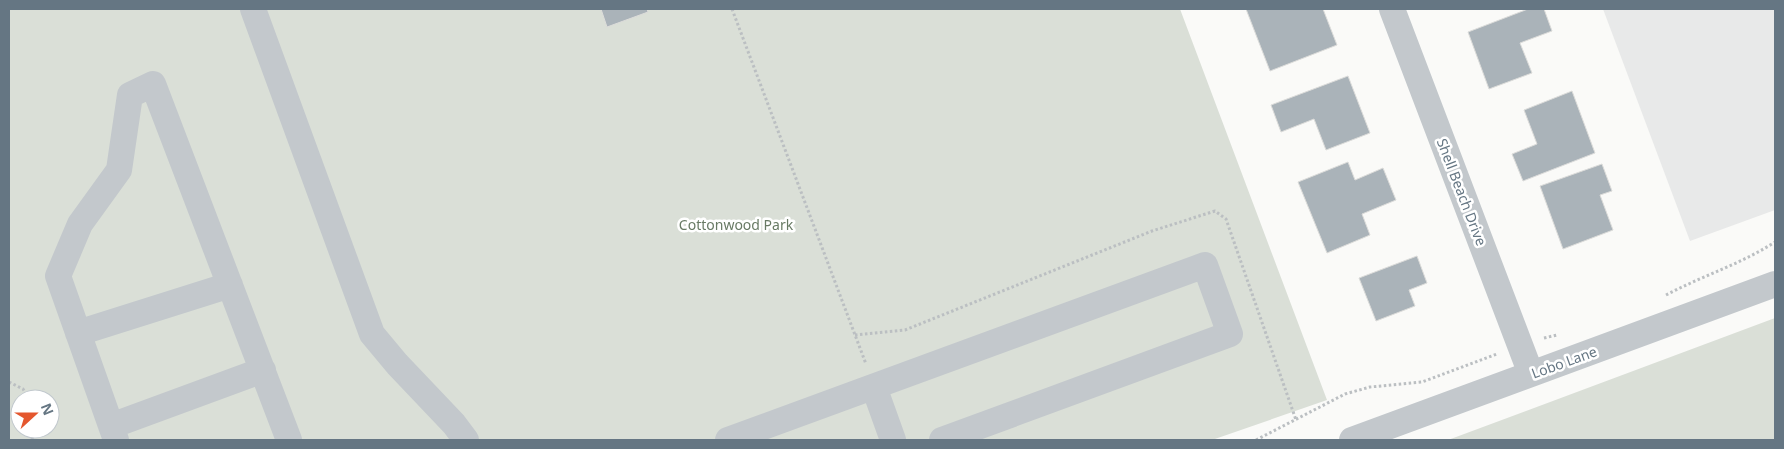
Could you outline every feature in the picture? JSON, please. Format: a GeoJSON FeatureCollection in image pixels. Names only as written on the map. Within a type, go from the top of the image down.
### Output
{"type":"FeatureCollection","features":[{"type":"Feature","properties":{"kind":"street"},"geometry":{"type":"LineString","coordinates":[[253,9],[372,334],[396,364],[454,424],[466,440]]}},
{"type":"Feature","properties":{"kind":"street","name":"Shell Beach Drive"},"geometry":{"type":"LineString","coordinates":[[1392,9],[1531,374]]}},
{"type":"Feature","properties":{"kind":"street"},"geometry":{"type":"LineString","coordinates":[[263,370],[113,433],[58,276],[80,224],[119,170],[130,95],[153,84],[290,440]]}},
{"type":"Feature","properties":{"kind":"street"},"geometry":{"type":"LineString","coordinates":[[728,440],[1205,265],[1230,334],[942,440]]}},
{"type":"Feature","properties":{"kind":"street","name":"Lobo Lane"},"geometry":{"type":"LineString","coordinates":[[1352,440],[1775,284]]}},
{"type":"Feature","properties":{"kind":"street"},"geometry":{"type":"LineString","coordinates":[[78,333],[230,285]]}},
{"type":"Feature","properties":{"kind":"street"},"geometry":{"type":"LineString","coordinates":[[874,386],[893,440]]}},
{"type":"Feature","properties":{"kind":"path"},"geometry":{"type":"LineString","coordinates":[[732,9],[874,386]]}},
{"type":"Feature","properties":{"kind":"path"},"geometry":{"type":"LineString","coordinates":[[9,382],[23,389]]}},
{"type":"Feature","properties":{"kind":"shaded area"},"geometry":{"type":"Polygon","coordinates":[[[1603,9],[1775,9],[1775,210],[1690,241],[1603,9]]]}},
{"type":"Feature","properties":{"kind":"green space","name":"Cottonwood Park"},"geometry":{"type":"Polygon","coordinates":[[[9,9],[1180,9],[1327,400],[1212,440],[9,440],[9,9]]]}},
{"type":"Feature","properties":{"kind":"green space"},"geometry":{"type":"Polygon","coordinates":[[[1775,318],[1775,440],[1448,440],[1775,318]]]}},
{"type":"Feature","properties":{"kind":"building"},"geometry":{"type":"Polygon","coordinates":[[[601,9],[647,9],[648,12],[607,27],[601,9]]]}},
{"type":"Feature","properties":{"kind":"building"},"geometry":{"type":"Polygon","coordinates":[[[1246,9],[1323,9],[1337,45],[1270,71],[1246,9]]]}},
{"type":"Feature","properties":{"kind":"building"},"geometry":{"type":"Polygon","coordinates":[[[1528,9],[1544,9],[1552,31],[1520,43],[1532,73],[1489,89],[1468,32],[1528,9]]]}},
{"type":"Feature","properties":{"kind":"building"},"geometry":{"type":"Polygon","coordinates":[[[1348,76],[1370,133],[1326,150],[1314,119],[1281,132],[1271,105],[1348,76]]]}},
{"type":"Feature","properties":{"kind":"building"},"geometry":{"type":"Polygon","coordinates":[[[1572,91],[1595,153],[1523,181],[1512,154],[1537,144],[1524,110],[1572,91]]]}},
{"type":"Feature","properties":{"kind":"building"},"geometry":{"type":"Polygon","coordinates":[[[1348,162],[1355,180],[1383,168],[1396,200],[1362,214],[1370,235],[1327,253],[1298,182],[1348,162]]]}},
{"type":"Feature","properties":{"kind":"building"},"geometry":{"type":"Polygon","coordinates":[[[1602,164],[1612,191],[1600,195],[1613,230],[1563,249],[1540,186],[1602,164]]]}},
{"type":"Feature","properties":{"kind":"building"},"geometry":{"type":"Polygon","coordinates":[[[1417,256],[1427,283],[1409,290],[1415,306],[1376,321],[1359,278],[1417,256]]]}}]}
